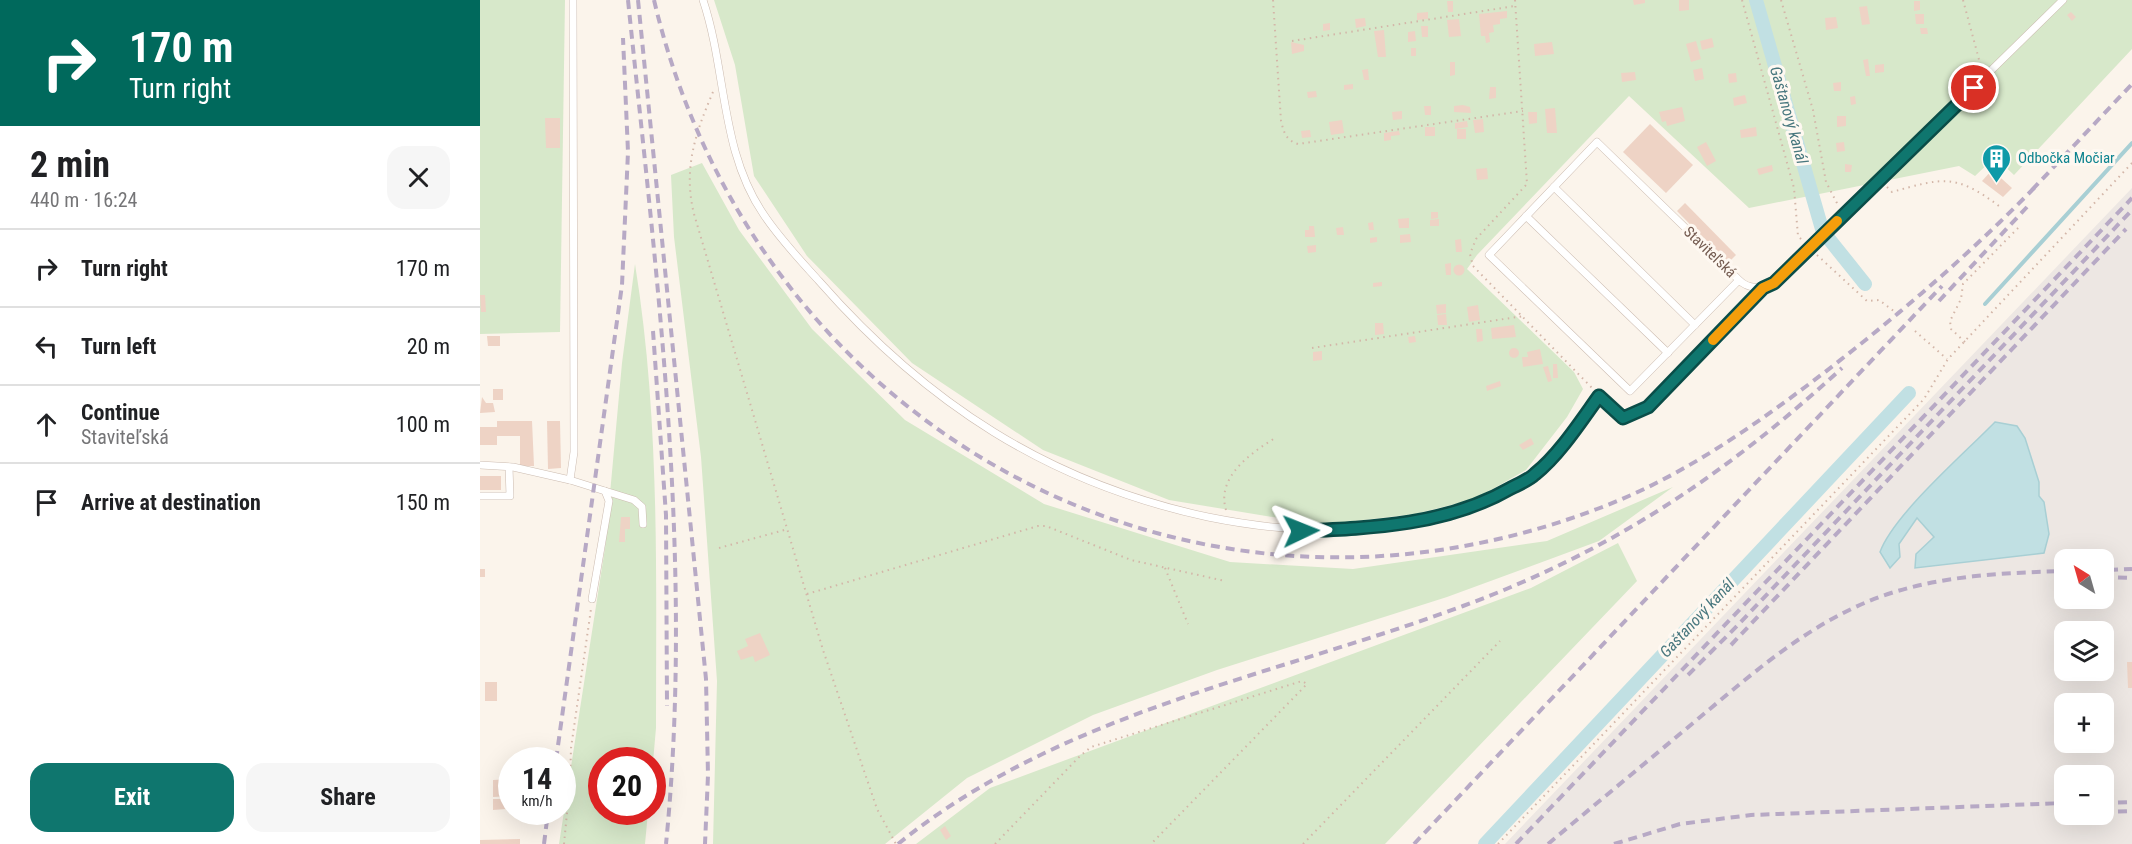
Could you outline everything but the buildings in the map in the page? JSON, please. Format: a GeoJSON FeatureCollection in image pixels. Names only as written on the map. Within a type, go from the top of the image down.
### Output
{"type":"FeatureCollection","features":[{"type":"Feature","properties":{"kind":"lane"},"geometry":{"type":"LineString","coordinates":[[570,480],[574,452],[573,0]]}},
{"type":"Feature","properties":{"kind":"lane"},"geometry":{"type":"LineString","coordinates":[[703,0],[721,72],[731,142],[738,164],[765,216],[852,319],[912,374],[969,417],[1039,460],[1104,488],[1158,506],[1229,521],[1301,531],[1364,529],[1423,521],[1492,499],[1535,474],[1575,430],[1599,396],[1623,418],[1648,407],[1763,288],[1774,283],[1880,182],[2063,0]]}},
{"type":"Feature","properties":{"kind":"lane","name":"Staviteľská"},"geometry":{"type":"LineString","coordinates":[[1554,187],[1597,142],[1739,280],[1745,285],[1763,288]]}},
{"type":"Feature","properties":{"kind":"lane"},"geometry":{"type":"LineString","coordinates":[[1695,325],[1554,187],[1489,255],[1630,391],[1668,353],[1739,280]]}},
{"type":"Feature","properties":{"kind":"lane"},"geometry":{"type":"LineString","coordinates":[[1526,216],[1668,353]]}},
{"type":"Feature","properties":{"kind":"lane"},"geometry":{"type":"LineString","coordinates":[[480,465],[509,467],[570,480],[634,500],[642,507],[643,524]]}},
{"type":"Feature","properties":{"kind":"lane"},"geometry":{"type":"LineString","coordinates":[[480,496],[510,496],[509,467]]}},
{"type":"Feature","properties":{"kind":"lane"},"geometry":{"type":"LineString","coordinates":[[592,599],[609,501],[605,491]]}},
{"type":"Feature","properties":{"kind":"path"},"geometry":{"type":"LineString","coordinates":[[1273,0],[1281,121],[1285,136],[1298,144],[1522,111]]}},
{"type":"Feature","properties":{"kind":"path"},"geometry":{"type":"LineString","coordinates":[[1742,0],[1794,188],[1798,237],[1867,301],[1880,300],[1895,312]]}},
{"type":"Feature","properties":{"kind":"path"},"geometry":{"type":"LineString","coordinates":[[1781,0],[1814,110],[1826,182],[1834,203],[1845,213]]}},
{"type":"Feature","properties":{"kind":"path"},"geometry":{"type":"LineString","coordinates":[[1963,0],[1981,67],[1989,72]]}},
{"type":"Feature","properties":{"kind":"path"},"geometry":{"type":"LineString","coordinates":[[1292,41],[1515,6]]}},
{"type":"Feature","properties":{"kind":"path"},"geometry":{"type":"LineString","coordinates":[[721,72],[693,141],[689,166],[690,198],[807,594],[877,809],[896,844]]}},
{"type":"Feature","properties":{"kind":"path"},"geometry":{"type":"LineString","coordinates":[[1498,844],[1924,399],[1947,359],[2132,163]]}},
{"type":"Feature","properties":{"kind":"path"},"geometry":{"type":"LineString","coordinates":[[1880,182],[1892,192],[1943,180],[1956,181],[1977,190],[1999,206]]}},
{"type":"Feature","properties":{"kind":"path"},"geometry":{"type":"LineString","coordinates":[[1965,342],[1951,329],[1950,321],[1962,299],[1963,284],[2020,226]]}},
{"type":"Feature","properties":{"kind":"path"},"geometry":{"type":"LineString","coordinates":[[1312,348],[1524,316]]}},
{"type":"Feature","properties":{"kind":"path"},"geometry":{"type":"LineString","coordinates":[[1915,331],[1947,359]]}},
{"type":"Feature","properties":{"kind":"path"},"geometry":{"type":"LineString","coordinates":[[1229,521],[1223,500],[1227,481],[1254,451],[1275,438]]}},
{"type":"Feature","properties":{"kind":"path"},"geometry":{"type":"LineString","coordinates":[[807,594],[1038,525],[1046,526],[1131,560],[1225,581]]}},
{"type":"Feature","properties":{"kind":"path"},"geometry":{"type":"LineString","coordinates":[[719,549],[788,529]]}},
{"type":"Feature","properties":{"kind":"path"},"geometry":{"type":"LineString","coordinates":[[1164,567],[1188,624]]}},
{"type":"Feature","properties":{"kind":"path"},"geometry":{"type":"LineString","coordinates":[[564,844],[570,782],[570,748],[592,599]]}},
{"type":"Feature","properties":{"kind":"path"},"geometry":{"type":"LineString","coordinates":[[1303,844],[1500,641]]}},
{"type":"Feature","properties":{"kind":"path"},"geometry":{"type":"LineString","coordinates":[[995,844],[1091,747],[1270,690],[1302,681],[1307,684],[1151,844]]}},
{"type":"Feature","properties":{"kind":"shaded area"},"geometry":{"type":"Polygon","coordinates":[[[2132,188],[2132,844],[1505,844],[2132,188]]]}},
{"type":"Feature","properties":{"kind":"green space"},"geometry":{"type":"Polygon","coordinates":[[[480,0],[565,0],[560,332],[480,334],[480,0]]]}},
{"type":"Feature","properties":{"kind":"green space"},"geometry":{"type":"Polygon","coordinates":[[[714,0],[2132,0],[2132,49],[2014,175],[1995,157],[1975,176],[1959,166],[1749,208],[1629,96],[1477,255],[1467,269],[1574,372],[1583,389],[1567,417],[1526,470],[1475,499],[1415,514],[1321,525],[1169,500],[1043,450],[912,363],[807,256],[754,176],[735,65],[714,0]]]}},
{"type":"Feature","properties":{"kind":"green space"},"geometry":{"type":"Polygon","coordinates":[[[702,163],[739,230],[812,329],[905,420],[1044,504],[1230,562],[1353,569],[1547,541],[1673,487],[1599,541],[1447,597],[1217,670],[1093,715],[967,778],[885,844],[713,844],[717,681],[701,457],[674,237],[671,175],[702,163]]]}},
{"type":"Feature","properties":{"kind":"green space"},"geometry":{"type":"Polygon","coordinates":[[[635,264],[649,380],[653,438],[656,728],[654,747],[588,747],[588,825],[647,825],[645,844],[559,844],[562,825],[576,825],[576,747],[574,747],[605,548],[622,363],[635,264]]]}},
{"type":"Feature","properties":{"kind":"green space"},"geometry":{"type":"Polygon","coordinates":[[[1618,543],[1637,581],[1385,844],[916,844],[990,788],[1531,588],[1618,543]]]}},
{"type":"Feature","properties":{"kind":"water"},"geometry":{"type":"Polygon","coordinates":[[[1995,422],[2017,426],[2025,438],[2039,482],[2039,496],[2044,502],[2049,534],[2044,553],[1915,568],[1916,554],[1934,537],[1917,518],[1899,544],[1900,557],[1890,568],[1880,552],[1900,520],[1932,484],[1995,422]]]}},
{"type":"Feature","properties":{"kind":"waterway","name":"Gaštanový kanál"},"geometry":{"type":"LineString","coordinates":[[1756,0],[1822,229]]}},
{"type":"Feature","properties":{"kind":"waterway"},"geometry":{"type":"LineString","coordinates":[[1985,304],[2132,143]]}},
{"type":"Feature","properties":{"kind":"waterway","name":"Gaštanový kanál"},"geometry":{"type":"LineString","coordinates":[[1829,239],[1865,284]]}},
{"type":"Feature","properties":{"kind":"waterway","name":"Gaštanový kanál"},"geometry":{"type":"LineString","coordinates":[[1485,844],[1909,393]]}},
{"type":"Feature","properties":{"kind":"railway"},"geometry":{"type":"LineString","coordinates":[[628,0],[660,316],[674,527],[676,632],[674,738],[666,844]]}},
{"type":"Feature","properties":{"kind":"railway"},"geometry":{"type":"LineString","coordinates":[[638,0],[706,679],[708,775],[705,844]]}},
{"type":"Feature","properties":{"kind":"railway"},"geometry":{"type":"LineString","coordinates":[[654,0],[706,151],[785,281],[887,390],[1008,473],[1144,529],[1289,556],[1442,550],[1597,509],[1658,482],[1744,431],[1853,350],[1961,258],[2038,184]]}},
{"type":"Feature","properties":{"kind":"railway"},"geometry":{"type":"LineString","coordinates":[[558,747],[622,285],[628,152],[623,38]]}},
{"type":"Feature","properties":{"kind":"railway"},"geometry":{"type":"LineString","coordinates":[[2032,190],[2132,84]]}},
{"type":"Feature","properties":{"kind":"railway"},"geometry":{"type":"LineString","coordinates":[[1516,844],[2132,198]]}},
{"type":"Feature","properties":{"kind":"railway"},"geometry":{"type":"LineString","coordinates":[[1939,301],[2027,207]]}},
{"type":"Feature","properties":{"kind":"railway"},"geometry":{"type":"LineString","coordinates":[[1688,675],[2132,210]]}},
{"type":"Feature","properties":{"kind":"railway"},"geometry":{"type":"LineString","coordinates":[[1731,645],[2126,229]]}},
{"type":"Feature","properties":{"kind":"railway"},"geometry":{"type":"LineString","coordinates":[[1414,844],[1942,286]]}},
{"type":"Feature","properties":{"kind":"railway"},"geometry":{"type":"LineString","coordinates":[[653,331],[666,515],[667,706]]}},
{"type":"Feature","properties":{"kind":"railway"},"geometry":{"type":"LineString","coordinates":[[898,844],[961,799],[1028,761],[1098,729],[1170,702],[1463,606],[1569,561],[1618,535],[1710,476],[1754,443],[1842,368]]}},
{"type":"Feature","properties":{"kind":"railway"},"geometry":{"type":"LineString","coordinates":[[2114,570],[2132,569]]}},
{"type":"Feature","properties":{"kind":"railway"},"geometry":{"type":"LineString","coordinates":[[1548,844],[1765,664],[1811,631],[1836,617],[1888,594],[1932,583],[1997,574],[2054,571]]}},
{"type":"Feature","properties":{"kind":"railway"},"geometry":{"type":"LineString","coordinates":[[2114,577],[2132,578]]}},
{"type":"Feature","properties":{"kind":"railway"},"geometry":{"type":"LineString","coordinates":[[2114,803],[2132,802]]}},
{"type":"Feature","properties":{"kind":"railway"},"geometry":{"type":"LineString","coordinates":[[1614,844],[1680,824],[1751,815],[2054,803]]}},
{"type":"Feature","properties":{"kind":"railway"},"geometry":{"type":"LineString","coordinates":[[2114,812],[2132,811]]}},
{"type":"Feature","properties":{"kind":"railway"},"geometry":{"type":"LineString","coordinates":[[544,844],[546,825]]}},
{"type":"Feature","properties":{"kind":"slow traffic"},"geometry":{"type":"LineString","coordinates":[[1713,340],[1763,288],[1774,283],[1837,221]]}},
{"type":"Feature","properties":{"kind":"place","name":"Odbočka Močiar"},"geometry":{"type":"Point","coordinates":[1997,184]}},
{"type":"Feature","properties":{"kind":"route"},"geometry":{"type":"LineString","coordinates":[[1301,531],[1364,529],[1423,521],[1492,499],[1535,474],[1575,430],[1599,396],[1623,418],[1648,407],[1763,288],[1774,283],[1974,88]]}}]}
